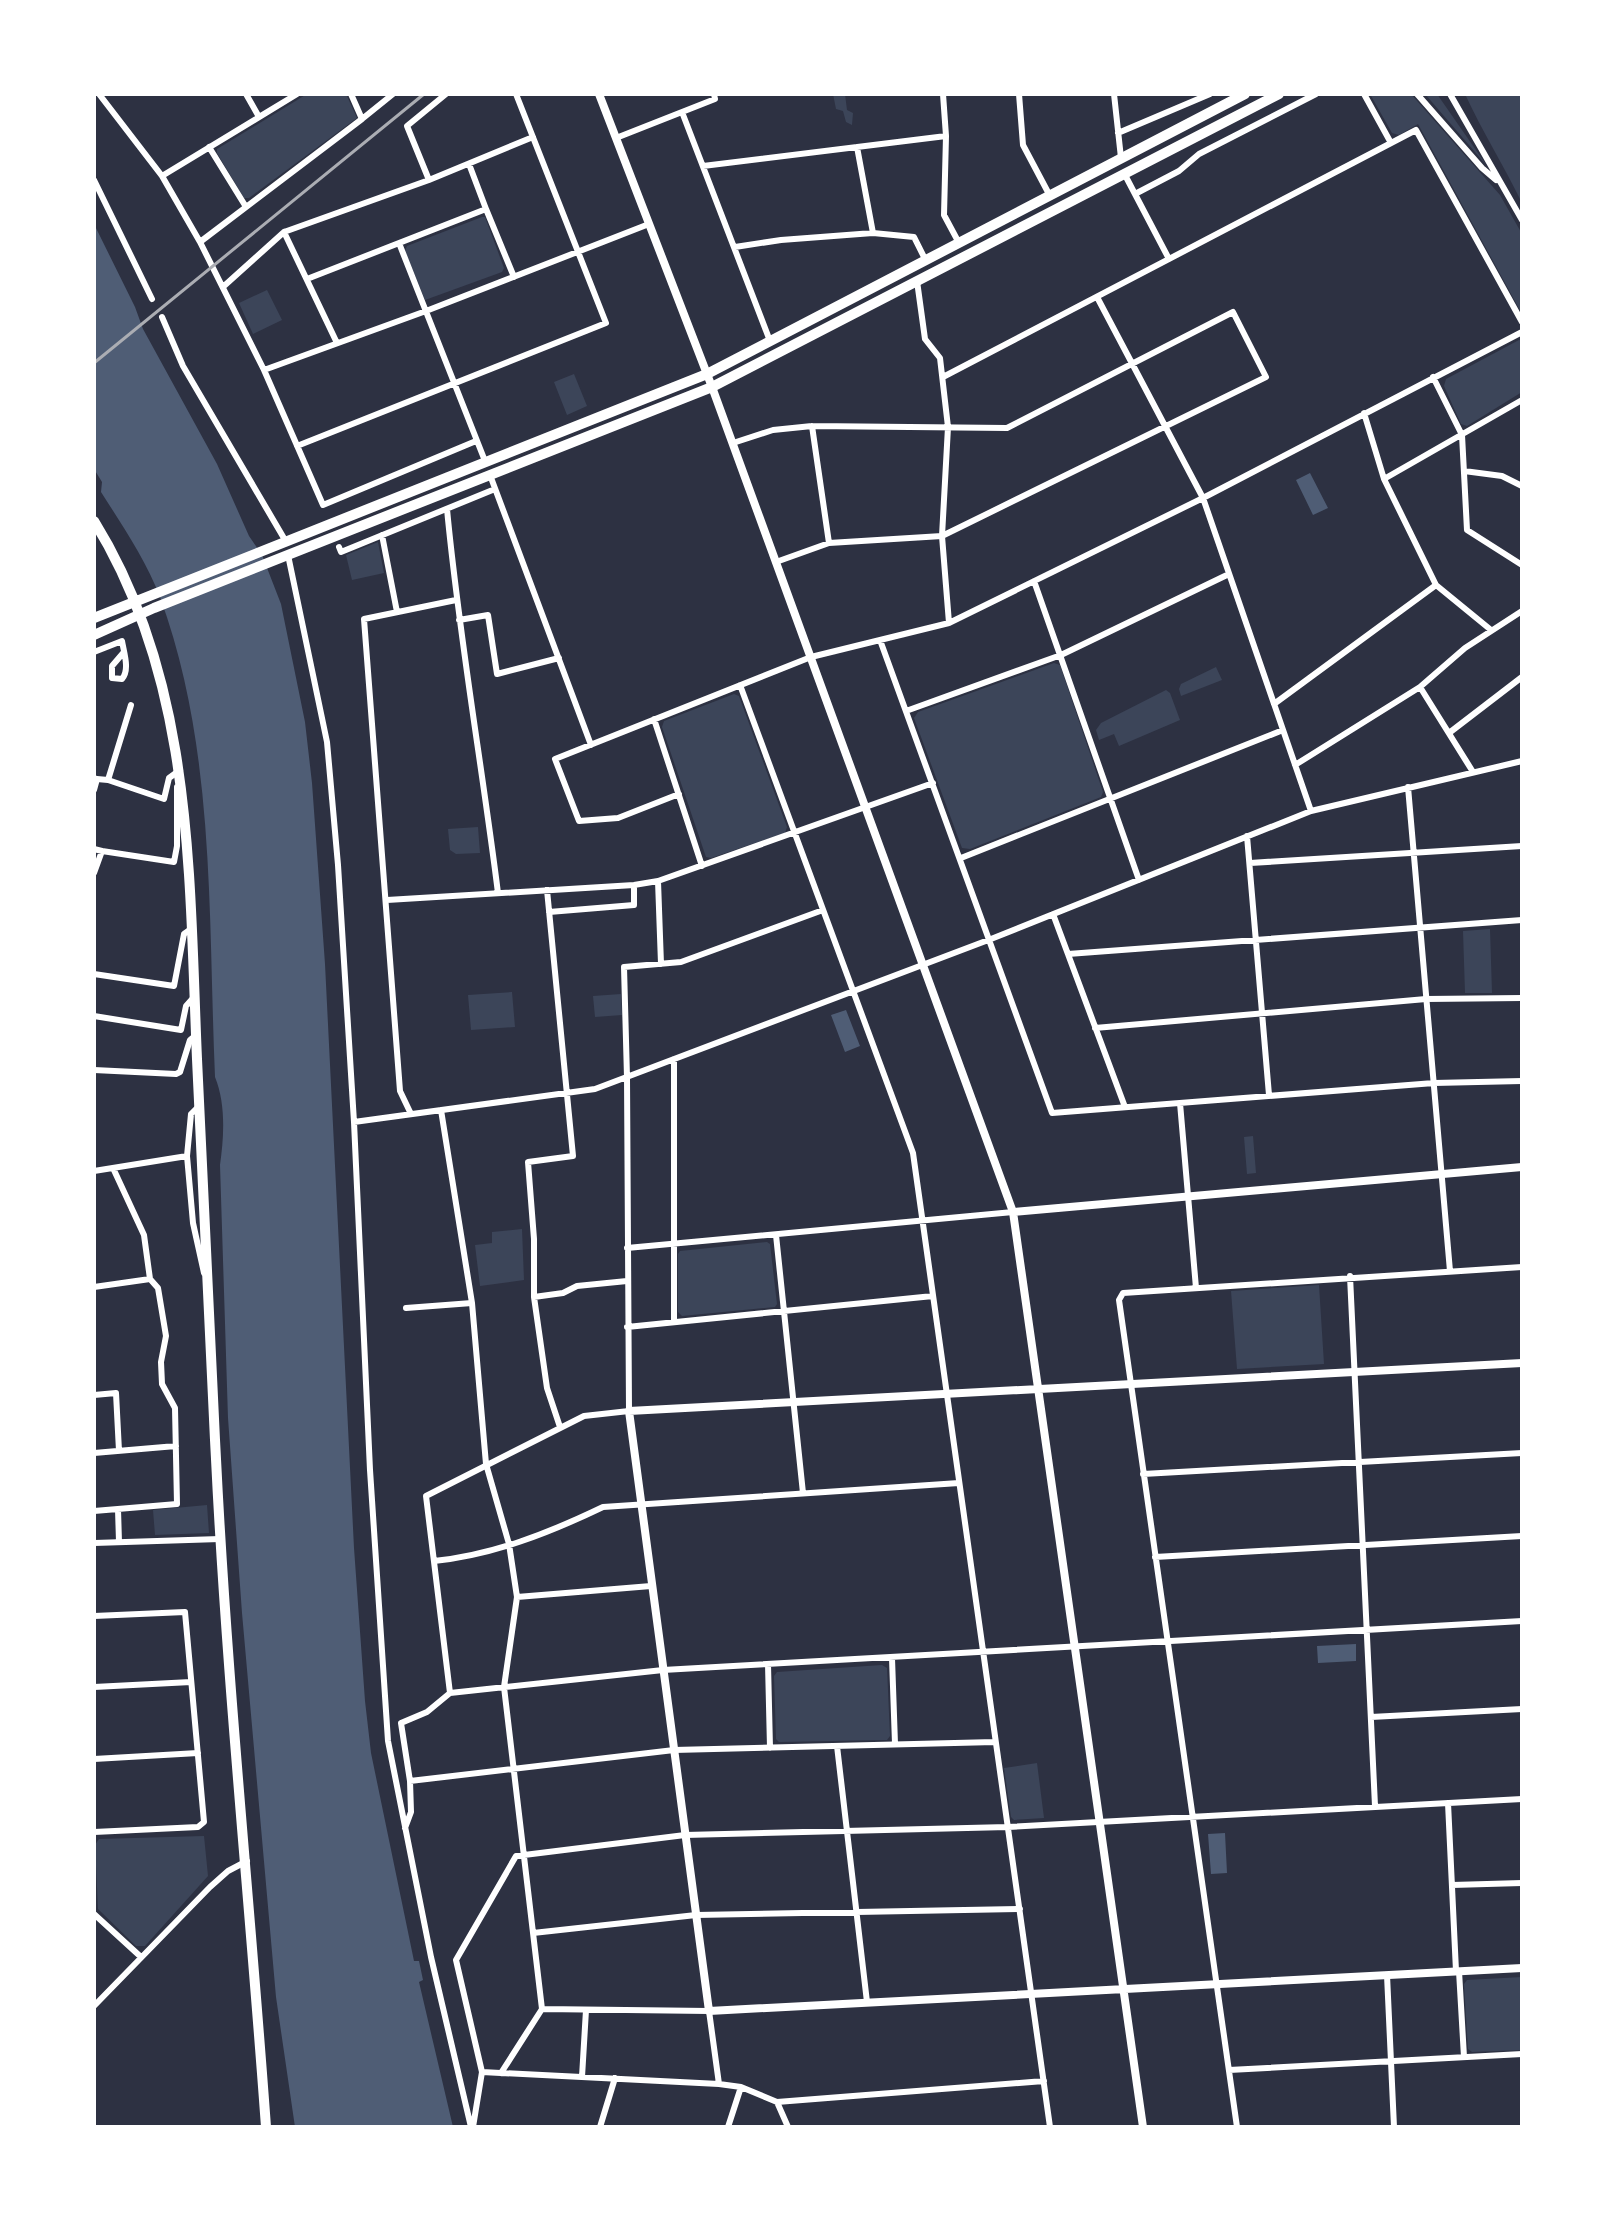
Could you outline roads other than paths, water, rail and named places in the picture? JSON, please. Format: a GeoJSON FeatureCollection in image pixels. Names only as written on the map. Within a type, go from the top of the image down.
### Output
{"type":"FeatureCollection","features":[{"type":"Feature","properties":{"kind":"main road"},"geometry":{"type":"LineString","coordinates":[[94,618],[707,374],[1245,94]]}},
{"type":"Feature","properties":{"kind":"main road"},"geometry":{"type":"LineString","coordinates":[[94,635],[154,608],[712,387],[1279,94]]}},
{"type":"Feature","properties":{"kind":"main road"},"geometry":{"type":"LineString","coordinates":[[94,521],[113,550],[141,616],[168,709],[180,770],[191,929],[220,1539],[266,2127]]}},
{"type":"Feature","properties":{"kind":"street"},"geometry":{"type":"LineString","coordinates":[[99,94],[162,176],[224,286],[324,507],[476,441]]}},
{"type":"Feature","properties":{"kind":"street"},"geometry":{"type":"LineString","coordinates":[[246,94],[259,117]]}},
{"type":"Feature","properties":{"kind":"street"},"geometry":{"type":"LineString","coordinates":[[162,176],[297,94]]}},
{"type":"Feature","properties":{"kind":"street"},"geometry":{"type":"LineString","coordinates":[[351,94],[362,119]]}},
{"type":"Feature","properties":{"kind":"street"},"geometry":{"type":"LineString","coordinates":[[200,242],[393,94]]}},
{"type":"Feature","properties":{"kind":"street"},"geometry":{"type":"LineString","coordinates":[[429,180],[407,126],[446,94]]}},
{"type":"Feature","properties":{"kind":"street"},"geometry":{"type":"LineString","coordinates":[[297,446],[606,323],[516,94]]}},
{"type":"Feature","properties":{"kind":"street"},"geometry":{"type":"LineString","coordinates":[[599,94],[733,443],[1013,1212],[1143,2127]]}},
{"type":"Feature","properties":{"kind":"street"},"geometry":{"type":"LineString","coordinates":[[616,138],[715,99],[714,94]]}},
{"type":"Feature","properties":{"kind":"street"},"geometry":{"type":"LineString","coordinates":[[943,94],[946,136],[944,215],[959,244]]}},
{"type":"Feature","properties":{"kind":"street"},"geometry":{"type":"LineString","coordinates":[[1019,94],[1023,145],[1050,196]]}},
{"type":"Feature","properties":{"kind":"street"},"geometry":{"type":"LineString","coordinates":[[1114,94],[1121,158]]}},
{"type":"Feature","properties":{"kind":"street"},"geometry":{"type":"LineString","coordinates":[[1118,133],[1210,94]]}},
{"type":"Feature","properties":{"kind":"street"},"geometry":{"type":"LineString","coordinates":[[1135,194],[1179,171],[1199,154],[1316,94]]}},
{"type":"Feature","properties":{"kind":"street"},"geometry":{"type":"LineString","coordinates":[[1364,94],[1391,143]]}},
{"type":"Feature","properties":{"kind":"street"},"geometry":{"type":"LineString","coordinates":[[1417,94],[1482,168],[1499,182]]}},
{"type":"Feature","properties":{"kind":"street"},"geometry":{"type":"LineString","coordinates":[[1450,94],[1522,220]]}},
{"type":"Feature","properties":{"kind":"street"},"geometry":{"type":"LineString","coordinates":[[682,112],[770,341]]}},
{"type":"Feature","properties":{"kind":"street"},"geometry":{"type":"LineString","coordinates":[[943,377],[1416,130],[1522,322]]}},
{"type":"Feature","properties":{"kind":"street"},"geometry":{"type":"LineString","coordinates":[[703,166],[946,136]]}},
{"type":"Feature","properties":{"kind":"street"},"geometry":{"type":"LineString","coordinates":[[224,286],[284,232],[429,180],[533,137]]}},
{"type":"Feature","properties":{"kind":"street"},"geometry":{"type":"LineString","coordinates":[[209,147],[246,207]]}},
{"type":"Feature","properties":{"kind":"street"},"geometry":{"type":"LineString","coordinates":[[857,147],[873,233]]}},
{"type":"Feature","properties":{"kind":"street"},"geometry":{"type":"LineString","coordinates":[[469,164],[514,277]]}},
{"type":"Feature","properties":{"kind":"street"},"geometry":{"type":"LineString","coordinates":[[1125,175],[1169,259]]}},
{"type":"Feature","properties":{"kind":"street"},"geometry":{"type":"LineString","coordinates":[[94,180],[152,299]]}},
{"type":"Feature","properties":{"kind":"street"},"geometry":{"type":"LineString","coordinates":[[307,279],[486,209]]}},
{"type":"Feature","properties":{"kind":"street"},"geometry":{"type":"LineString","coordinates":[[264,370],[649,224]]}},
{"type":"Feature","properties":{"kind":"street"},"geometry":{"type":"LineString","coordinates":[[284,232],[337,343]]}},
{"type":"Feature","properties":{"kind":"street"},"geometry":{"type":"LineString","coordinates":[[735,247],[873,233],[914,237],[926,261]]}},
{"type":"Feature","properties":{"kind":"street"},"geometry":{"type":"LineString","coordinates":[[399,243],[485,461]]}},
{"type":"Feature","properties":{"kind":"street"},"geometry":{"type":"LineString","coordinates":[[917,281],[925,339],[940,358],[948,427],[942,536],[949,623]]}},
{"type":"Feature","properties":{"kind":"street"},"geometry":{"type":"LineString","coordinates":[[1097,297],[1203,498],[1311,811]]}},
{"type":"Feature","properties":{"kind":"street"},"geometry":{"type":"LineString","coordinates":[[733,443],[773,430],[812,426],[1007,428],[1233,312],[1266,377],[942,536],[829,543],[776,562]]}},
{"type":"Feature","properties":{"kind":"street"},"geometry":{"type":"LineString","coordinates":[[162,317],[183,366],[285,540]]}},
{"type":"Feature","properties":{"kind":"street"},"geometry":{"type":"LineString","coordinates":[[679,794],[618,818],[579,821],[555,759],[811,657],[949,623],[1203,498],[1522,332]]}},
{"type":"Feature","properties":{"kind":"street"},"geometry":{"type":"LineString","coordinates":[[1433,377],[1462,435],[1467,530],[1522,565]]}},
{"type":"Feature","properties":{"kind":"street"},"geometry":{"type":"LineString","coordinates":[[1384,479],[1522,400]]}},
{"type":"Feature","properties":{"kind":"street"},"geometry":{"type":"LineString","coordinates":[[1364,413],[1384,479],[1436,585],[1491,630]]}},
{"type":"Feature","properties":{"kind":"street"},"geometry":{"type":"LineString","coordinates":[[812,426],[829,543]]}},
{"type":"Feature","properties":{"kind":"street"},"geometry":{"type":"LineString","coordinates":[[1464,471],[1502,476],[1521,484]]}},
{"type":"Feature","properties":{"kind":"street"},"geometry":{"type":"LineString","coordinates":[[490,475],[591,745]]}},
{"type":"Feature","properties":{"kind":"street"},"geometry":{"type":"LineString","coordinates":[[339,547],[341,552],[495,489]]}},
{"type":"Feature","properties":{"kind":"street"},"geometry":{"type":"LineString","coordinates":[[447,509],[456,600],[484,777],[498,893]]}},
{"type":"Feature","properties":{"kind":"street"},"geometry":{"type":"LineString","coordinates":[[382,535],[397,612]]}},
{"type":"Feature","properties":{"kind":"street"},"geometry":{"type":"LineString","coordinates":[[288,555],[327,742],[338,865],[354,1122],[370,1470],[388,1741],[404,1831],[472,2127]]}},
{"type":"Feature","properties":{"kind":"street"},"geometry":{"type":"LineString","coordinates":[[906,711],[1061,655],[1229,574]]}},
{"type":"Feature","properties":{"kind":"street"},"geometry":{"type":"LineString","coordinates":[[1034,581],[1139,880]]}},
{"type":"Feature","properties":{"kind":"street"},"geometry":{"type":"LineString","coordinates":[[1274,704],[1436,585]]}},
{"type":"Feature","properties":{"kind":"street"},"geometry":{"type":"LineString","coordinates":[[411,1114],[400,1091],[364,619],[456,600]]}},
{"type":"Feature","properties":{"kind":"street"},"geometry":{"type":"LineString","coordinates":[[1295,765],[1420,687],[1465,648],[1522,611]]}},
{"type":"Feature","properties":{"kind":"street"},"geometry":{"type":"LineString","coordinates":[[459,620],[488,615],[497,674],[559,658]]}},
{"type":"Feature","properties":{"kind":"street"},"geometry":{"type":"LineString","coordinates":[[880,640],[1052,1113],[1434,1083],[1522,1081]]}},
{"type":"Feature","properties":{"kind":"street"},"geometry":{"type":"LineString","coordinates":[[94,652],[122,641],[124,652]]}},
{"type":"Feature","properties":{"kind":"street"},"geometry":{"type":"LineString","coordinates":[[1449,733],[1522,677]]}},
{"type":"Feature","properties":{"kind":"street"},"geometry":{"type":"LineString","coordinates":[[740,685],[913,1153],[1050,2127]]}},
{"type":"Feature","properties":{"kind":"street"},"geometry":{"type":"LineString","coordinates":[[1420,687],[1473,772]]}},
{"type":"Feature","properties":{"kind":"street"},"geometry":{"type":"LineString","coordinates":[[108,780],[131,705]]}},
{"type":"Feature","properties":{"kind":"street"},"geometry":{"type":"LineString","coordinates":[[654,719],[702,866]]}},
{"type":"Feature","properties":{"kind":"street"},"geometry":{"type":"LineString","coordinates":[[961,858],[1283,730]]}},
{"type":"Feature","properties":{"kind":"street"},"geometry":{"type":"LineString","coordinates":[[354,1122],[595,1089],[991,939],[1311,811],[1522,761]]}},
{"type":"Feature","properties":{"kind":"street"},"geometry":{"type":"LineString","coordinates":[[94,790],[95,779],[108,780],[164,799],[169,778],[180,770]]}},
{"type":"Feature","properties":{"kind":"street"},"geometry":{"type":"LineString","coordinates":[[94,873],[98,850],[174,862],[180,770]]}},
{"type":"Feature","properties":{"kind":"street"},"geometry":{"type":"LineString","coordinates":[[387,900],[658,881],[933,783]]}},
{"type":"Feature","properties":{"kind":"street"},"geometry":{"type":"LineString","coordinates":[[1408,787],[1450,1271]]}},
{"type":"Feature","properties":{"kind":"street"},"geometry":{"type":"LineString","coordinates":[[1247,836],[1269,1095]]}},
{"type":"Feature","properties":{"kind":"street"},"geometry":{"type":"LineString","coordinates":[[1250,863],[1522,846]]}},
{"type":"Feature","properties":{"kind":"street"},"geometry":{"type":"LineString","coordinates":[[658,881],[661,964]]}},
{"type":"Feature","properties":{"kind":"street"},"geometry":{"type":"LineString","coordinates":[[549,912],[634,905],[634,885]]}},
{"type":"Feature","properties":{"kind":"street"},"geometry":{"type":"LineString","coordinates":[[547,890],[573,1156],[528,1162],[534,1239],[534,1297],[547,1388],[560,1427]]}},
{"type":"Feature","properties":{"kind":"street"},"geometry":{"type":"LineString","coordinates":[[719,2084],[629,1411],[624,967],[681,962],[823,910]]}},
{"type":"Feature","properties":{"kind":"street"},"geometry":{"type":"LineString","coordinates":[[1053,914],[1125,1107]]}},
{"type":"Feature","properties":{"kind":"street"},"geometry":{"type":"LineString","coordinates":[[1068,954],[1522,920]]}},
{"type":"Feature","properties":{"kind":"street"},"geometry":{"type":"LineString","coordinates":[[94,974],[174,986],[184,934],[191,929]]}},
{"type":"Feature","properties":{"kind":"street"},"geometry":{"type":"LineString","coordinates":[[94,1016],[181,1030],[186,1006],[194,996]]}},
{"type":"Feature","properties":{"kind":"street"},"geometry":{"type":"LineString","coordinates":[[1095,1028],[1426,999],[1522,998]]}},
{"type":"Feature","properties":{"kind":"street"},"geometry":{"type":"LineString","coordinates":[[94,1070],[176,1074],[180,1072],[190,1040],[196,1035]]}},
{"type":"Feature","properties":{"kind":"street"},"geometry":{"type":"LineString","coordinates":[[674,1059],[674,1322]]}},
{"type":"Feature","properties":{"kind":"street"},"geometry":{"type":"LineString","coordinates":[[1180,1103],[1196,1288]]}},
{"type":"Feature","properties":{"kind":"street"},"geometry":{"type":"LineString","coordinates":[[199,1106],[191,1114],[187,1156],[193,1223],[201,1268],[206,1277]]}},
{"type":"Feature","properties":{"kind":"street"},"geometry":{"type":"LineString","coordinates":[[441,1110],[472,1303],[486,1464],[509,1544],[517,1597],[504,1687],[542,2009],[501,2073]]}},
{"type":"Feature","properties":{"kind":"street"},"geometry":{"type":"LineString","coordinates":[[94,1159],[96,1170],[187,1156]]}},
{"type":"Feature","properties":{"kind":"street"},"geometry":{"type":"LineString","coordinates":[[627,1248],[1522,1167]]}},
{"type":"Feature","properties":{"kind":"street"},"geometry":{"type":"LineString","coordinates":[[94,1511],[177,1504],[175,1408],[162,1384],[161,1362],[166,1336],[158,1288],[150,1279],[144,1235],[113,1168]]}},
{"type":"Feature","properties":{"kind":"street"},"geometry":{"type":"LineString","coordinates":[[776,1235],[803,1493]]}},
{"type":"Feature","properties":{"kind":"street"},"geometry":{"type":"LineString","coordinates":[[1237,2127],[1119,1300],[1123,1293],[1522,1267]]}},
{"type":"Feature","properties":{"kind":"street"},"geometry":{"type":"LineString","coordinates":[[1350,1276],[1375,1806]]}},
{"type":"Feature","properties":{"kind":"street"},"geometry":{"type":"LineString","coordinates":[[94,1287],[150,1279]]}},
{"type":"Feature","properties":{"kind":"street"},"geometry":{"type":"LineString","coordinates":[[534,1297],[563,1293],[577,1286],[627,1281]]}},
{"type":"Feature","properties":{"kind":"street"},"geometry":{"type":"LineString","coordinates":[[627,1327],[933,1296]]}},
{"type":"Feature","properties":{"kind":"street"},"geometry":{"type":"LineString","coordinates":[[406,1308],[472,1303]]}},
{"type":"Feature","properties":{"kind":"street"},"geometry":{"type":"LineString","coordinates":[[450,1693],[426,1496],[584,1416],[947,1393],[1522,1363]]}},
{"type":"Feature","properties":{"kind":"street"},"geometry":{"type":"LineString","coordinates":[[94,1395],[116,1393],[119,1451]]}},
{"type":"Feature","properties":{"kind":"street"},"geometry":{"type":"LineString","coordinates":[[94,1453],[176,1446]]}},
{"type":"Feature","properties":{"kind":"street"},"geometry":{"type":"LineString","coordinates":[[1143,1474],[1522,1453]]}},
{"type":"Feature","properties":{"kind":"street"},"geometry":{"type":"LineString","coordinates":[[434,1561],[469,1558],[560,1528],[603,1507],[959,1483]]}},
{"type":"Feature","properties":{"kind":"street"},"geometry":{"type":"LineString","coordinates":[[118,1509],[119,1542]]}},
{"type":"Feature","properties":{"kind":"street"},"geometry":{"type":"LineString","coordinates":[[1155,1557],[1522,1536]]}},
{"type":"Feature","properties":{"kind":"street"},"geometry":{"type":"LineString","coordinates":[[94,1543],[220,1539]]}},
{"type":"Feature","properties":{"kind":"street"},"geometry":{"type":"LineString","coordinates":[[517,1597],[651,1586]]}},
{"type":"Feature","properties":{"kind":"street"},"geometry":{"type":"LineString","coordinates":[[94,1616],[185,1612],[204,1822],[198,1827],[94,1832]]}},
{"type":"Feature","properties":{"kind":"street"},"geometry":{"type":"LineString","coordinates":[[404,1831],[411,1812],[410,1781],[401,1723],[427,1712],[450,1693],[663,1670],[1522,1621]]}},
{"type":"Feature","properties":{"kind":"street"},"geometry":{"type":"LineString","coordinates":[[892,1658],[895,1744]]}},
{"type":"Feature","properties":{"kind":"street"},"geometry":{"type":"LineString","coordinates":[[768,1664],[770,1748]]}},
{"type":"Feature","properties":{"kind":"street"},"geometry":{"type":"LineString","coordinates":[[94,1687],[191,1682]]}},
{"type":"Feature","properties":{"kind":"street"},"geometry":{"type":"LineString","coordinates":[[1371,1717],[1522,1709]]}},
{"type":"Feature","properties":{"kind":"street"},"geometry":{"type":"LineString","coordinates":[[410,1781],[674,1750],[995,1742]]}},
{"type":"Feature","properties":{"kind":"street"},"geometry":{"type":"LineString","coordinates":[[837,1746],[867,2002]]}},
{"type":"Feature","properties":{"kind":"street"},"geometry":{"type":"LineString","coordinates":[[94,1759],[198,1753]]}},
{"type":"Feature","properties":{"kind":"street"},"geometry":{"type":"LineString","coordinates":[[472,2127],[482,2072],[456,1960],[516,1856],[685,1835],[1008,1827],[1522,1799]]}},
{"type":"Feature","properties":{"kind":"street"},"geometry":{"type":"LineString","coordinates":[[1448,1803],[1464,2057]]}},
{"type":"Feature","properties":{"kind":"street"},"geometry":{"type":"LineString","coordinates":[[94,2006],[228,1871],[247,1861]]}},
{"type":"Feature","properties":{"kind":"street"},"geometry":{"type":"LineString","coordinates":[[1452,1885],[1522,1883]]}},
{"type":"Feature","properties":{"kind":"street"},"geometry":{"type":"LineString","coordinates":[[533,1933],[696,1915],[1020,1909]]}},
{"type":"Feature","properties":{"kind":"street"},"geometry":{"type":"LineString","coordinates":[[94,1914],[141,1957]]}},
{"type":"Feature","properties":{"kind":"street"},"geometry":{"type":"LineString","coordinates":[[542,2009],[709,2011],[1522,1968]]}},
{"type":"Feature","properties":{"kind":"street"},"geometry":{"type":"LineString","coordinates":[[1387,1975],[1394,2127]]}},
{"type":"Feature","properties":{"kind":"street"},"geometry":{"type":"LineString","coordinates":[[582,2077],[586,2010]]}},
{"type":"Feature","properties":{"kind":"street"},"geometry":{"type":"LineString","coordinates":[[1229,2070],[1522,2054]]}},
{"type":"Feature","properties":{"kind":"street"},"geometry":{"type":"LineString","coordinates":[[482,2072],[719,2084],[741,2087],[777,2102],[1044,2081]]}},
{"type":"Feature","properties":{"kind":"street"},"geometry":{"type":"LineString","coordinates":[[600,2127],[615,2078]]}},
{"type":"Feature","properties":{"kind":"street"},"geometry":{"type":"LineString","coordinates":[[728,2127],[741,2087]]}},
{"type":"Feature","properties":{"kind":"street"},"geometry":{"type":"LineString","coordinates":[[777,2102],[788,2127]]}},
{"type":"Feature","properties":{"kind":"railway"},"geometry":{"type":"LineString","coordinates":[[94,363],[424,94]]}}]}
